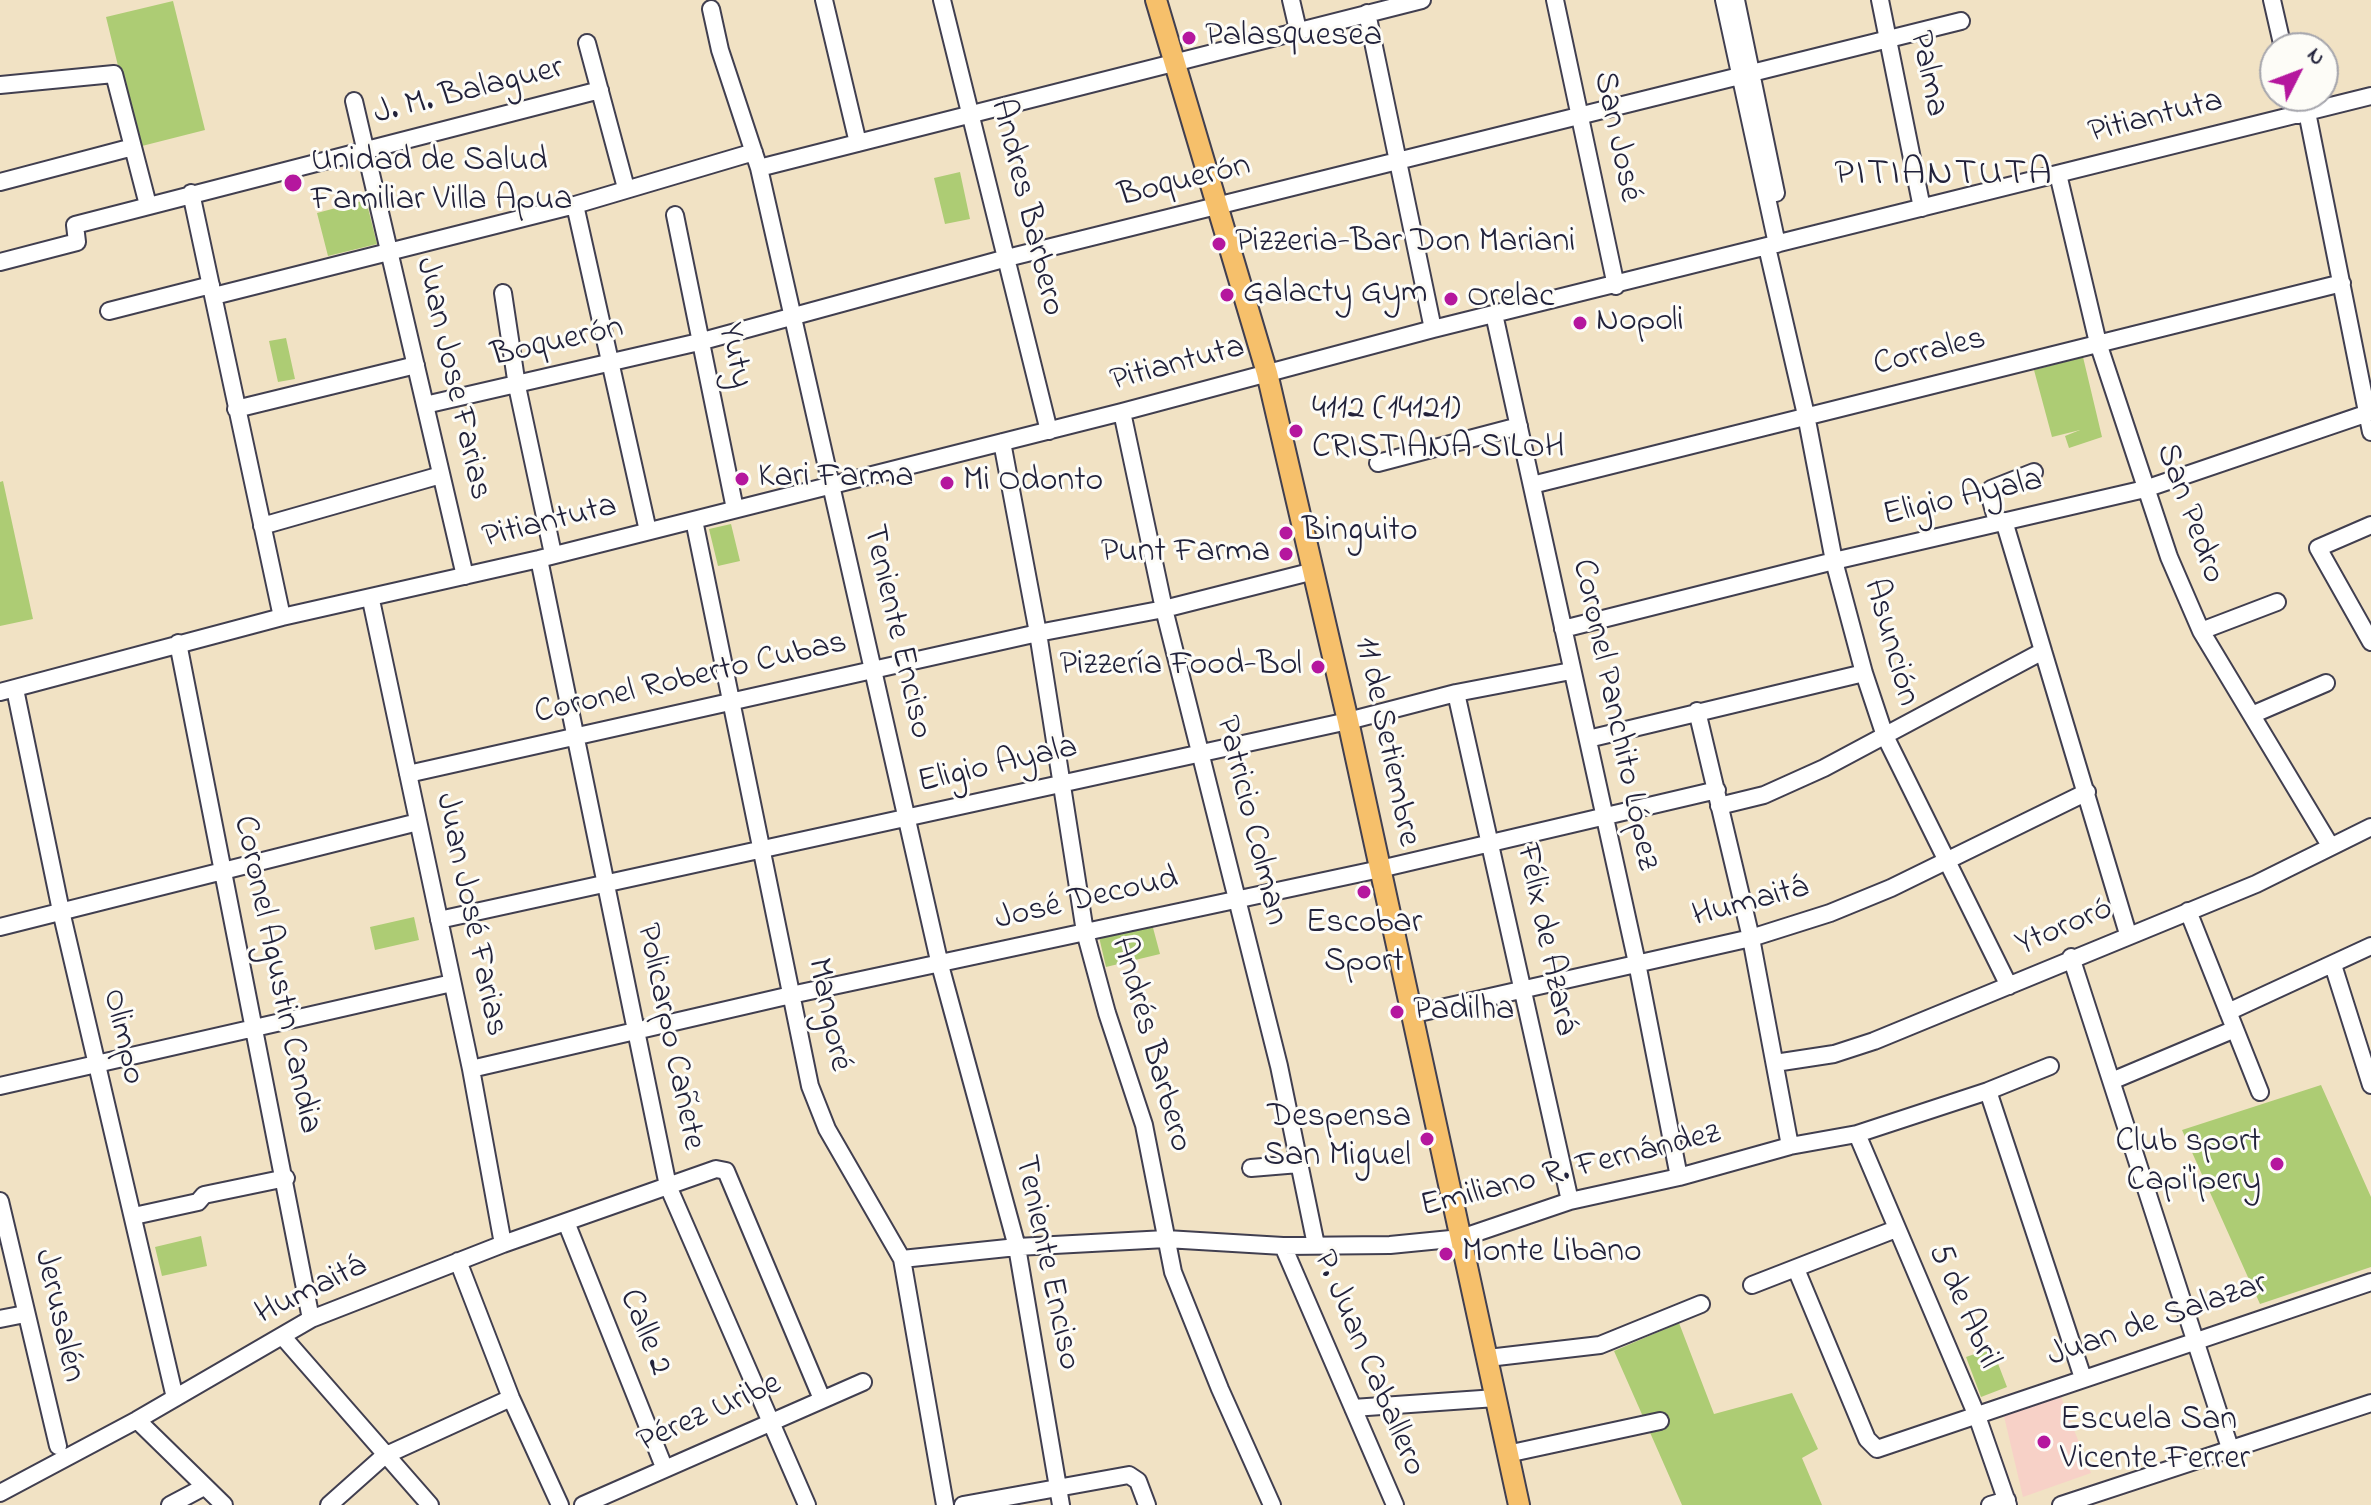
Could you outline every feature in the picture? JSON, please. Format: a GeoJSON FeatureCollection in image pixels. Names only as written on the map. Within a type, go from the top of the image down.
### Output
{"type":"FeatureCollection","features":[{"type":"Feature","properties":{"kind":"main road","name":"11 de Setiembre"},"geometry":{"type":"LineString","coordinates":[[1156,0],[1267,373],[1348,721],[1461,1238],[1466,1275],[1488,1358],[1519,1505]]}},
{"type":"Feature","properties":{"kind":"street"},"geometry":{"type":"LineString","coordinates":[[824,0],[858,143]]}},
{"type":"Feature","properties":{"kind":"street","name":"Andres Barbero"},"geometry":{"type":"LineString","coordinates":[[942,0],[1049,431]]}},
{"type":"Feature","properties":{"kind":"street"},"geometry":{"type":"LineString","coordinates":[[1291,0],[1298,30]]}},
{"type":"Feature","properties":{"kind":"street"},"geometry":{"type":"LineString","coordinates":[[109,311],[392,250],[575,205],[626,188],[757,160],[858,143],[1422,0]]}},
{"type":"Feature","properties":{"kind":"street","name":"San José"},"geometry":{"type":"LineString","coordinates":[[1555,0],[1616,286]]}},
{"type":"Feature","properties":{"kind":"street","name":"Asunción"},"geometry":{"type":"LineString","coordinates":[[1724,0],[1745,73]]}},
{"type":"Feature","properties":{"kind":"street","name":"Asunción"},"geometry":{"type":"LineString","coordinates":[[1736,0],[1745,73],[1806,415],[1834,561],[1864,673],[1885,736],[2009,986]]}},
{"type":"Feature","properties":{"kind":"street","name":"Palma"},"geometry":{"type":"LineString","coordinates":[[1880,0],[1922,208]]}},
{"type":"Feature","properties":{"kind":"street"},"geometry":{"type":"LineString","coordinates":[[2272,0],[2279,32]]}},
{"type":"Feature","properties":{"kind":"street","name":"Teniente Enciso"},"geometry":{"type":"LineString","coordinates":[[711,9],[720,50],[757,160],[940,965],[1017,1247],[1061,1505]]}},
{"type":"Feature","properties":{"kind":"street"},"geometry":{"type":"LineString","coordinates":[[1367,13],[1433,329]]}},
{"type":"Feature","properties":{"kind":"street","name":"Boquerón"},"geometry":{"type":"LineString","coordinates":[[425,405],[699,342],[1007,258],[1961,21]]}},
{"type":"Feature","properties":{"kind":"street"},"geometry":{"type":"LineString","coordinates":[[587,43],[626,188]]}},
{"type":"Feature","properties":{"kind":"street"},"geometry":{"type":"LineString","coordinates":[[0,85],[114,74],[148,205]]}},
{"type":"Feature","properties":{"kind":"street","name":"J. M. Balaguer"},"geometry":{"type":"LineString","coordinates":[[0,262],[77,242],[75,225],[600,90]]}},
{"type":"Feature","properties":{"kind":"street","name":"Pitiantuta"},"geometry":{"type":"LineString","coordinates":[[7,690],[178,643],[334,604],[371,600],[546,557],[1049,431],[1433,329],[2371,96]]}},
{"type":"Feature","properties":{"kind":"street","name":"Juan Jose Farias"},"geometry":{"type":"LineString","coordinates":[[354,101],[392,250],[465,576]]}},
{"type":"Feature","properties":{"kind":"street"},"geometry":{"type":"LineString","coordinates":[[2302,113],[2342,283],[2371,432]]}},
{"type":"Feature","properties":{"kind":"street"},"geometry":{"type":"LineString","coordinates":[[0,182],[133,147]]}},
{"type":"Feature","properties":{"kind":"street","name":"San Pedro"},"geometry":{"type":"LineString","coordinates":[[2058,174],[2098,343],[2169,557],[2201,631],[2254,714],[2331,847]]}},
{"type":"Feature","properties":{"kind":"street"},"geometry":{"type":"LineString","coordinates":[[191,193],[282,617]]}},
{"type":"Feature","properties":{"kind":"street"},"geometry":{"type":"LineString","coordinates":[[575,205],[648,531]]}},
{"type":"Feature","properties":{"kind":"street","name":"Yuty"},"geometry":{"type":"LineString","coordinates":[[675,215],[735,509]]}},
{"type":"Feature","properties":{"kind":"street","name":"Corrales"},"geometry":{"type":"LineString","coordinates":[[1532,485],[2342,283]]}},
{"type":"Feature","properties":{"kind":"street","name":"Policarpo Cañete"},"geometry":{"type":"LineString","coordinates":[[503,293],[577,736],[668,1186],[807,1505]]}},
{"type":"Feature","properties":{"kind":"street","name":"Coronel Panchito López"},"geometry":{"type":"LineString","coordinates":[[1494,314],[1637,963],[1679,1177]]}},
{"type":"Feature","properties":{"kind":"street"},"geometry":{"type":"LineString","coordinates":[[236,409],[416,365]]}},
{"type":"Feature","properties":{"kind":"street","name":"Patricio Colman"},"geometry":{"type":"LineString","coordinates":[[1122,412],[1164,609],[1279,1066],[1316,1245]]}},
{"type":"Feature","properties":{"kind":"street","name":"Eligio Ayala"},"geometry":{"type":"LineString","coordinates":[[1563,629],[1834,561],[2145,489],[2369,413]]}},
{"type":"Feature","properties":{"kind":"street"},"geometry":{"type":"LineString","coordinates":[[1378,463],[1519,426]]}},
{"type":"Feature","properties":{"kind":"street","name":"Andrés Barbero"},"geometry":{"type":"LineString","coordinates":[[1002,442],[1038,633],[1085,932],[1107,1013],[1144,1125],[1166,1239],[1187,1310],[1272,1505]]}},
{"type":"Feature","properties":{"kind":"street"},"geometry":{"type":"LineString","coordinates":[[2034,472],[1991,489],[1989,493],[2043,651],[2128,934]]}},
{"type":"Feature","properties":{"kind":"street"},"geometry":{"type":"LineString","coordinates":[[262,526],[441,475]]}},
{"type":"Feature","properties":{"kind":"street","name":"Mangoré"},"geometry":{"type":"LineString","coordinates":[[694,520],[791,995],[818,1108],[902,1259],[945,1505]]}},
{"type":"Feature","properties":{"kind":"street"},"geometry":{"type":"LineString","coordinates":[[2371,525],[2318,548],[2371,642]]}},
{"type":"Feature","properties":{"kind":"street","name":"Coronel Roberto Cubas"},"geometry":{"type":"LineString","coordinates":[[408,774],[732,704],[1038,633],[1164,609],[1314,571]]}},
{"type":"Feature","properties":{"kind":"street","name":"Juan José Farias"},"geometry":{"type":"LineString","coordinates":[[371,600],[471,1069],[503,1244]]}},
{"type":"Feature","properties":{"kind":"street"},"geometry":{"type":"LineString","coordinates":[[2201,631],[2277,602]]}},
{"type":"Feature","properties":{"kind":"street","name":"Coronel Agustin Candia"},"geometry":{"type":"LineString","coordinates":[[178,643],[286,1178],[311,1319]]}},
{"type":"Feature","properties":{"kind":"street","name":"José Decoud"},"geometry":{"type":"LineString","coordinates":[[471,1069],[791,995],[1380,869],[1604,815],[1718,798],[1764,795],[1885,736],[2043,651]]}},
{"type":"Feature","properties":{"kind":"street","name":"Eligio Ayala"},"geometry":{"type":"LineString","coordinates":[[439,920],[1348,721],[1456,693],[1571,671]]}},
{"type":"Feature","properties":{"kind":"street"},"geometry":{"type":"LineString","coordinates":[[1588,739],[1864,673]]}},
{"type":"Feature","properties":{"kind":"street"},"geometry":{"type":"LineString","coordinates":[[2254,714],[2326,683]]}},
{"type":"Feature","properties":{"kind":"street","name":"Olimpo"},"geometry":{"type":"LineString","coordinates":[[7,690],[175,1398]]}},
{"type":"Feature","properties":{"kind":"street","name":"Félix de Azará"},"geometry":{"type":"LineString","coordinates":[[1456,693],[1492,840],[1570,1201]]}},
{"type":"Feature","properties":{"kind":"street"},"geometry":{"type":"LineString","coordinates":[[1697,711],[1751,938],[1790,1146]]}},
{"type":"Feature","properties":{"kind":"street","name":"Humaitá"},"geometry":{"type":"LineString","coordinates":[[1410,1015],[1751,938],[1830,913],[1946,862],[2087,792]]}},
{"type":"Feature","properties":{"kind":"street"},"geometry":{"type":"LineString","coordinates":[[0,927],[418,822]]}},
{"type":"Feature","properties":{"kind":"street","name":"Ytororó"},"geometry":{"type":"LineString","coordinates":[[1775,1063],[1847,1050],[2009,986],[2071,957],[2256,884],[2371,827]]}},
{"type":"Feature","properties":{"kind":"street"},"geometry":{"type":"LineString","coordinates":[[2188,911],[2260,1092]]}},
{"type":"Feature","properties":{"kind":"street"},"geometry":{"type":"LineString","coordinates":[[2228,1012],[2371,946]]}},
{"type":"Feature","properties":{"kind":"street"},"geometry":{"type":"LineString","coordinates":[[2071,957],[2114,1080],[2230,1448]]}},
{"type":"Feature","properties":{"kind":"street"},"geometry":{"type":"LineString","coordinates":[[2333,965],[2371,1085]]}},
{"type":"Feature","properties":{"kind":"street"},"geometry":{"type":"LineString","coordinates":[[0,1086],[452,983]]}},
{"type":"Feature","properties":{"kind":"street"},"geometry":{"type":"LineString","coordinates":[[2114,1080],[2235,1029]]}},
{"type":"Feature","properties":{"kind":"street","name":"Emiliano R. Fernández"},"geometry":{"type":"LineString","coordinates":[[902,1259],[1017,1247],[1166,1239],[1283,1246],[1390,1245],[1461,1238],[1570,1201],[1679,1177],[1790,1146],[1857,1134],[1988,1091],[2050,1066]]}},
{"type":"Feature","properties":{"kind":"street"},"geometry":{"type":"LineString","coordinates":[[1988,1091],[2083,1378]]}},
{"type":"Feature","properties":{"kind":"street","name":"5 de Abril"},"geometry":{"type":"LineString","coordinates":[[1857,1134],[1977,1416],[2008,1503]]}},
{"type":"Feature","properties":{"kind":"street"},"geometry":{"type":"LineString","coordinates":[[1251,1168],[1299,1164]]}},
{"type":"Feature","properties":{"kind":"street","name":"Humaitá"},"geometry":{"type":"LineString","coordinates":[[0,1493],[137,1420],[311,1319],[503,1244],[716,1169],[726,1171],[822,1399]]}},
{"type":"Feature","properties":{"kind":"street"},"geometry":{"type":"LineString","coordinates":[[134,1216],[198,1202],[204,1195],[286,1178]]}},
{"type":"Feature","properties":{"kind":"street","name":"Jerusalén"},"geometry":{"type":"LineString","coordinates":[[0,1201],[58,1446]]}},
{"type":"Feature","properties":{"kind":"street","name":"Calle 2"},"geometry":{"type":"LineString","coordinates":[[566,1222],[664,1467]]}},
{"type":"Feature","properties":{"kind":"street"},"geometry":{"type":"LineString","coordinates":[[1752,1285],[1896,1229]]}},
{"type":"Feature","properties":{"kind":"street","name":"P. Juan Caballero"},"geometry":{"type":"LineString","coordinates":[[1283,1246],[1395,1505]]}},
{"type":"Feature","properties":{"kind":"street"},"geometry":{"type":"LineString","coordinates":[[458,1261],[511,1398],[560,1505]]}},
{"type":"Feature","properties":{"kind":"street","name":"Juan de Salazar"},"geometry":{"type":"LineString","coordinates":[[1796,1269],[1873,1447],[1977,1416],[2371,1282]]}},
{"type":"Feature","properties":{"kind":"street"},"geometry":{"type":"LineString","coordinates":[[1488,1358],[1600,1345],[1701,1304]]}},
{"type":"Feature","properties":{"kind":"street"},"geometry":{"type":"LineString","coordinates":[[0,1319],[25,1314]]}},
{"type":"Feature","properties":{"kind":"street"},"geometry":{"type":"LineString","coordinates":[[283,1337],[430,1505]]}},
{"type":"Feature","properties":{"kind":"street","name":"Pérez Uribe"},"geometry":{"type":"LineString","coordinates":[[583,1505],[863,1382]]}},
{"type":"Feature","properties":{"kind":"street"},"geometry":{"type":"LineString","coordinates":[[329,1505],[384,1456],[511,1398]]}},
{"type":"Feature","properties":{"kind":"street"},"geometry":{"type":"LineString","coordinates":[[1353,1408],[1496,1398]]}},
{"type":"Feature","properties":{"kind":"street"},"geometry":{"type":"LineString","coordinates":[[2061,1505],[2371,1403]]}},
{"type":"Feature","properties":{"kind":"street"},"geometry":{"type":"LineString","coordinates":[[137,1420],[224,1505]]}},
{"type":"Feature","properties":{"kind":"street"},"geometry":{"type":"LineString","coordinates":[[1507,1454],[1660,1421]]}},
{"type":"Feature","properties":{"kind":"street"},"geometry":{"type":"LineString","coordinates":[[963,1505],[1129,1475],[1138,1481],[1147,1505]]}},
{"type":"Feature","properties":{"kind":"street"},"geometry":{"type":"LineString","coordinates":[[170,1505],[204,1487]]}},
{"type":"Feature","properties":{"kind":"street"},"geometry":{"type":"LineString","coordinates":[[1990,1505],[2008,1503]]}},
{"type":"Feature","properties":{"kind":"shaded area","name":"Escuela San Vicente Ferrer"},"geometry":{"type":"Polygon","coordinates":[[[2061,1397],[2091,1473],[2023,1497],[2003,1412],[2061,1397]]]}},
{"type":"Feature","properties":{"kind":"green space"},"geometry":{"type":"Polygon","coordinates":[[[173,1],[205,130],[138,147],[106,17],[173,1]]]}},
{"type":"Feature","properties":{"kind":"green space"},"geometry":{"type":"Polygon","coordinates":[[[960,172],[970,219],[945,224],[934,178],[960,172]]]}},
{"type":"Feature","properties":{"kind":"green space"},"geometry":{"type":"Polygon","coordinates":[[[366,200],[377,244],[328,256],[317,213],[366,200]]]}},
{"type":"Feature","properties":{"kind":"green space"},"geometry":{"type":"Polygon","coordinates":[[[286,338],[295,379],[278,382],[269,341],[286,338]]]}},
{"type":"Feature","properties":{"kind":"green space"},"geometry":{"type":"Polygon","coordinates":[[[2083,357],[2102,437],[2069,448],[2065,436],[2080,430],[2052,437],[2034,370],[2083,357]]]}},
{"type":"Feature","properties":{"kind":"green space"},"geometry":{"type":"Polygon","coordinates":[[[3,481],[33,619],[0,626],[0,482],[3,481]]]}},
{"type":"Feature","properties":{"kind":"green space"},"geometry":{"type":"Polygon","coordinates":[[[731,524],[740,561],[718,566],[709,529],[731,524]]]}},
{"type":"Feature","properties":{"kind":"green space"},"geometry":{"type":"Polygon","coordinates":[[[414,917],[419,940],[375,950],[370,927],[414,917]]]}},
{"type":"Feature","properties":{"kind":"green space"},"geometry":{"type":"Polygon","coordinates":[[[1152,924],[1160,954],[1106,967],[1099,937],[1152,924]]]}},
{"type":"Feature","properties":{"kind":"green space","name":"Club sport Capi'ipery"},"geometry":{"type":"Polygon","coordinates":[[[2321,1085],[2371,1197],[2371,1267],[2260,1304],[2182,1130],[2321,1085]]]}},
{"type":"Feature","properties":{"kind":"green space"},"geometry":{"type":"Polygon","coordinates":[[[201,1236],[207,1266],[162,1276],[155,1247],[201,1236]]]}},
{"type":"Feature","properties":{"kind":"green space"},"geometry":{"type":"Polygon","coordinates":[[[1679,1323],[1714,1414],[1792,1393],[1818,1449],[1802,1458],[1822,1505],[1682,1505],[1614,1351],[1679,1323]]]}},
{"type":"Feature","properties":{"kind":"green space"},"geometry":{"type":"Polygon","coordinates":[[[1992,1348],[2007,1387],[1981,1397],[1966,1357],[1992,1348]]]}},
{"type":"Feature","properties":{"kind":"place","name":"Palasquesea"},"geometry":{"type":"Point","coordinates":[1189,38]}},
{"type":"Feature","properties":{"kind":"place","name":"Unidad de Salud Familiar Villa Apua"},"geometry":{"type":"Point","coordinates":[293,183]}},
{"type":"Feature","properties":{"kind":"place","name":"Pizzeria-Bar Don Mariani"},"geometry":{"type":"Point","coordinates":[1219,244]}},
{"type":"Feature","properties":{"kind":"place","name":"Galacty Gym"},"geometry":{"type":"Point","coordinates":[1227,295]}},
{"type":"Feature","properties":{"kind":"place","name":"Orelac"},"geometry":{"type":"Point","coordinates":[1451,299]}},
{"type":"Feature","properties":{"kind":"place","name":"Nopoli"},"geometry":{"type":"Point","coordinates":[1580,323]}},
{"type":"Feature","properties":{"kind":"place","name":"4112 (14121) CRISTIANA SILOH"},"geometry":{"type":"Point","coordinates":[1296,431]}},
{"type":"Feature","properties":{"kind":"place","name":"Kari Farma"},"geometry":{"type":"Point","coordinates":[742,479]}},
{"type":"Feature","properties":{"kind":"place","name":"Mi Odonto"},"geometry":{"type":"Point","coordinates":[947,483]}},
{"type":"Feature","properties":{"kind":"place","name":"Binguito"},"geometry":{"type":"Point","coordinates":[1286,533]}},
{"type":"Feature","properties":{"kind":"place","name":"Punt Farma"},"geometry":{"type":"Point","coordinates":[1286,554]}},
{"type":"Feature","properties":{"kind":"place","name":"Pizzería Food-Bol"},"geometry":{"type":"Point","coordinates":[1318,667]}},
{"type":"Feature","properties":{"kind":"place","name":"Escobar Sport"},"geometry":{"type":"Point","coordinates":[1364,892]}},
{"type":"Feature","properties":{"kind":"place","name":"Padilha"},"geometry":{"type":"Point","coordinates":[1397,1012]}},
{"type":"Feature","properties":{"kind":"place","name":"Despensa San Miguel"},"geometry":{"type":"Point","coordinates":[1427,1139]}},
{"type":"Feature","properties":{"kind":"place","name":"Club sport Capi'ipery"},"geometry":{"type":"Point","coordinates":[2277,1164]}},
{"type":"Feature","properties":{"kind":"place","name":"Monte Libano"},"geometry":{"type":"Point","coordinates":[1446,1254]}},
{"type":"Feature","properties":{"kind":"place","name":"Escuela San Vicente Ferrer"},"geometry":{"type":"Point","coordinates":[2044,1442]}},
{"type":"Feature","properties":{"kind":"district","name":"PITIANTUTA"},"geometry":{"type":"Point","coordinates":[1944,177]}}]}
